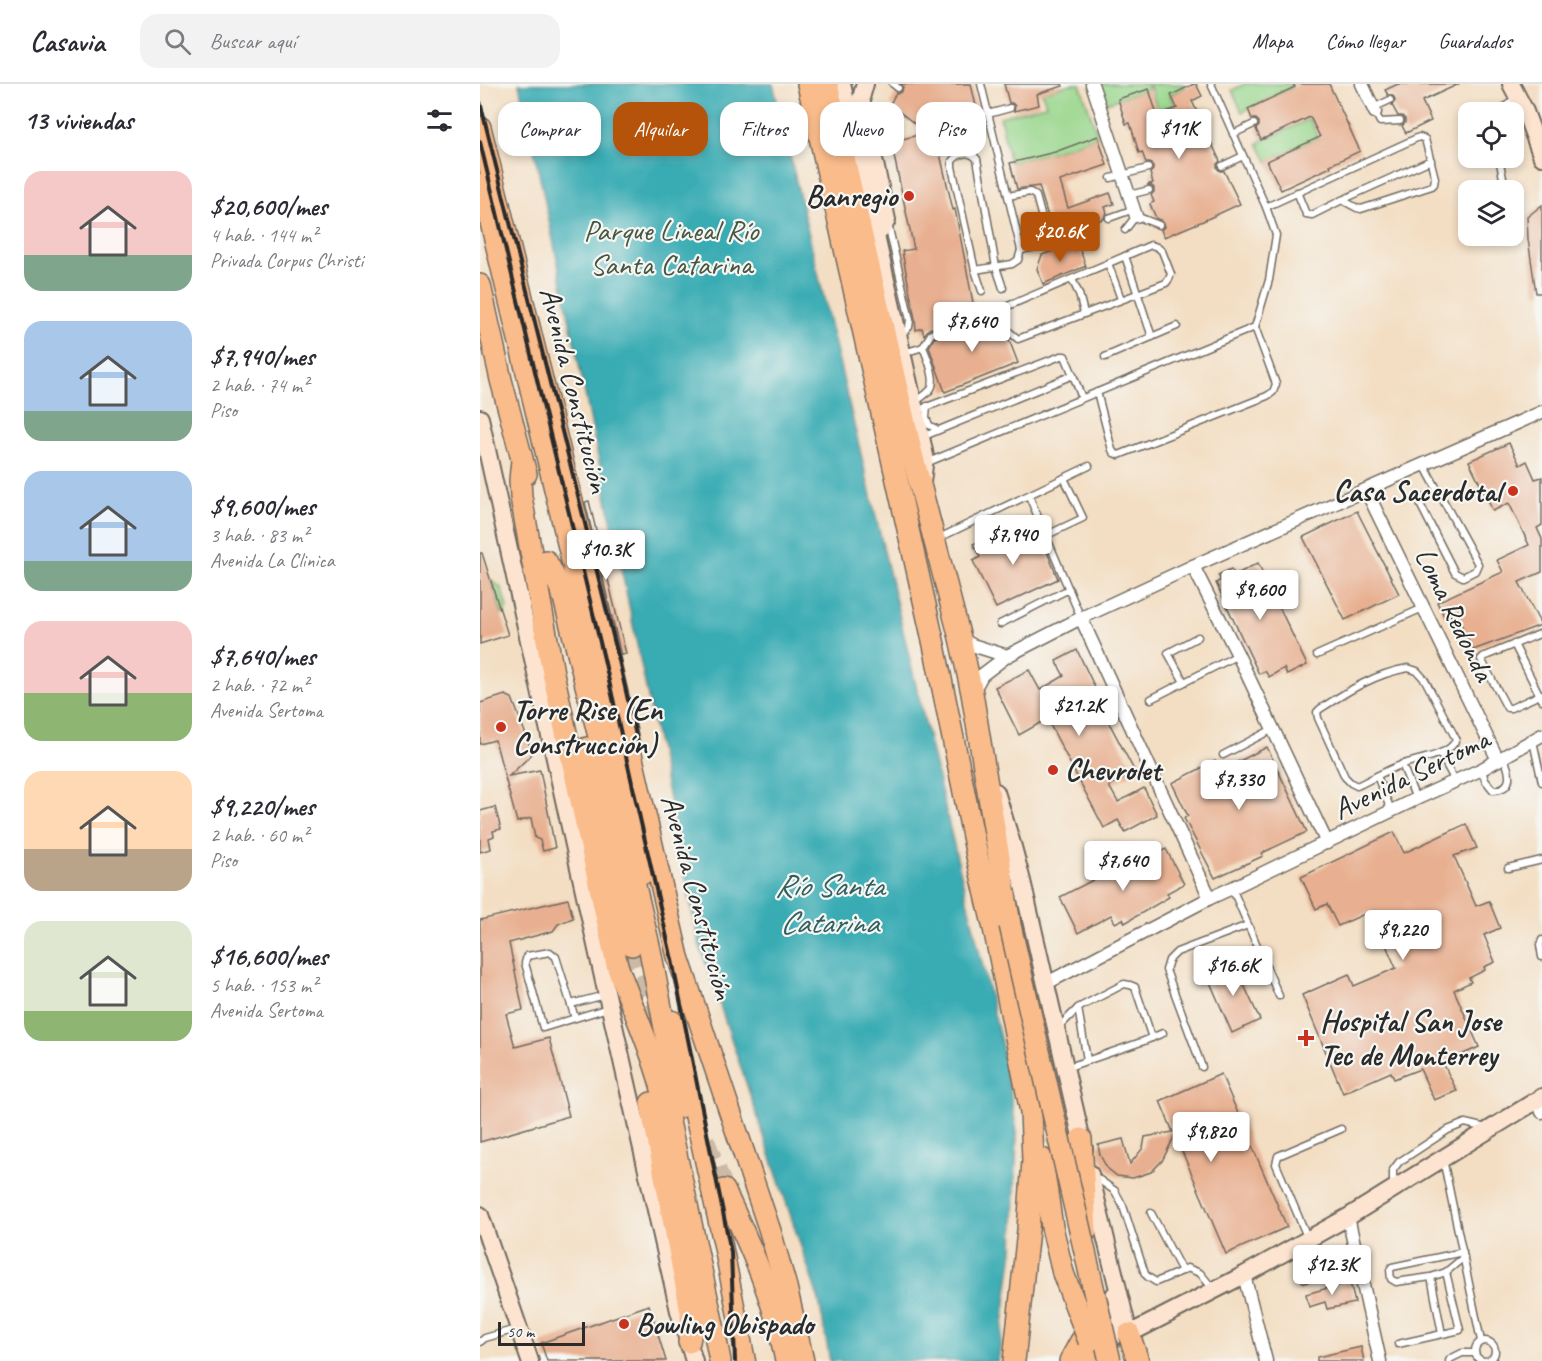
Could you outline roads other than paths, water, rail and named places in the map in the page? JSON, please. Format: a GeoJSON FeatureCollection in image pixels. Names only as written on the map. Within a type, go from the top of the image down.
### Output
{"type":"FeatureCollection","features":[{"type":"Feature","properties":{"kind":"highway"},"geometry":{"type":"LineString","coordinates":[[808,84],[931,633],[1038,1137],[1052,1227],[1063,1273],[1087,1348],[1071,1361]]}},
{"type":"Feature","properties":{"kind":"highway"},"geometry":{"type":"LineString","coordinates":[[827,84],[924,453],[921,486],[972,693],[1010,925]]}},
{"type":"Feature","properties":{"kind":"highway","name":"Avenida Constitución"},"geometry":{"type":"LineString","coordinates":[[480,127],[582,542],[678,957],[770,1231],[789,1297],[803,1361]]}},
{"type":"Feature","properties":{"kind":"highway"},"geometry":{"type":"LineString","coordinates":[[480,285],[546,561],[632,945]]}},
{"type":"Feature","properties":{"kind":"highway"},"geometry":{"type":"LineString","coordinates":[[480,347],[501,380]]}},
{"type":"Feature","properties":{"kind":"highway"},"geometry":{"type":"LineString","coordinates":[[522,460],[521,497],[553,673],[617,964],[639,1026],[656,1065],[662,1089],[720,1361]]}},
{"type":"Feature","properties":{"kind":"highway"},"geometry":{"type":"LineString","coordinates":[[546,561],[559,585],[568,612],[650,950],[729,1361]]}},
{"type":"Feature","properties":{"kind":"highway"},"geometry":{"type":"LineString","coordinates":[[949,725],[965,767],[1010,925],[1110,1361]]}},
{"type":"Feature","properties":{"kind":"highway"},"geometry":{"type":"LineString","coordinates":[[639,1026],[665,1181],[691,1312],[692,1351]]}},
{"type":"Feature","properties":{"kind":"highway"},"geometry":{"type":"LineString","coordinates":[[1014,1361],[1033,1160],[1031,1112]]}},
{"type":"Feature","properties":{"kind":"highway"},"geometry":{"type":"LineString","coordinates":[[1082,1139],[1088,1256]]}},
{"type":"Feature","properties":{"kind":"highway"},"geometry":{"type":"LineString","coordinates":[[724,1190],[758,1264],[787,1356]]}},
{"type":"Feature","properties":{"kind":"highway"},"geometry":{"type":"LineString","coordinates":[[1127,1361],[1130,1334]]}},
{"type":"Feature","properties":{"kind":"highway"},"geometry":{"type":"LineString","coordinates":[[1130,1334],[1138,1361]]}},
{"type":"Feature","properties":{"kind":"main road","name":"Avenida Constitución"},"geometry":{"type":"LineString","coordinates":[[480,183],[625,787],[746,1361]]}},
{"type":"Feature","properties":{"kind":"street"},"geometry":{"type":"LineString","coordinates":[[842,84],[903,354],[919,407],[924,453]]}},
{"type":"Feature","properties":{"kind":"street"},"geometry":{"type":"LineString","coordinates":[[865,84],[861,98],[887,220],[876,234]]}},
{"type":"Feature","properties":{"kind":"street"},"geometry":{"type":"LineString","coordinates":[[1092,84],[1117,177],[1135,194],[1135,212]]}},
{"type":"Feature","properties":{"kind":"street"},"geometry":{"type":"LineString","coordinates":[[1363,84],[1374,110]]}},
{"type":"Feature","properties":{"kind":"street"},"geometry":{"type":"LineString","coordinates":[[1517,96],[1542,128]]}},
{"type":"Feature","properties":{"kind":"street"},"geometry":{"type":"LineString","coordinates":[[1517,96],[1542,157]]}},
{"type":"Feature","properties":{"kind":"street"},"geometry":{"type":"LineString","coordinates":[[972,693],[982,675],[1007,656],[1081,618],[1542,412]]}},
{"type":"Feature","properties":{"kind":"street"},"geometry":{"type":"LineString","coordinates":[[480,418],[608,1001],[679,1311],[692,1351]]}},
{"type":"Feature","properties":{"kind":"street","name":"Loma Redonda"},"geometry":{"type":"LineString","coordinates":[[1366,490],[1501,759]]}},
{"type":"Feature","properties":{"kind":"street"},"geometry":{"type":"LineString","coordinates":[[1193,566],[1274,729],[1327,843]]}},
{"type":"Feature","properties":{"kind":"street"},"geometry":{"type":"LineString","coordinates":[[1081,618],[1210,898]]}},
{"type":"Feature","properties":{"kind":"street"},"geometry":{"type":"LineString","coordinates":[[960,638],[972,645],[1007,656]]}},
{"type":"Feature","properties":{"kind":"street","name":"Avenida Sertoma"},"geometry":{"type":"LineString","coordinates":[[1045,984],[1210,898],[1482,769],[1537,738]]}},
{"type":"Feature","properties":{"kind":"street"},"geometry":{"type":"LineString","coordinates":[[979,742],[1013,847],[1130,1334],[1244,1275],[1348,1217],[1490,1128],[1541,1103]]}},
{"type":"Feature","properties":{"kind":"street"},"geometry":{"type":"LineString","coordinates":[[480,1215],[530,1361]]}},
{"type":"Feature","properties":{"kind":"street"},"geometry":{"type":"LineString","coordinates":[[1348,1217],[1380,1361]]}},
{"type":"Feature","properties":{"kind":"street"},"geometry":{"type":"LineString","coordinates":[[1244,1275],[1266,1361]]}},
{"type":"Feature","properties":{"kind":"street"},"geometry":{"type":"LineString","coordinates":[[1103,1361],[1111,1340],[1115,1279]]}},
{"type":"Feature","properties":{"kind":"lane"},"geometry":{"type":"LineString","coordinates":[[975,270],[1012,264],[1018,260],[1021,250],[981,84]]}},
{"type":"Feature","properties":{"kind":"lane"},"geometry":{"type":"LineString","coordinates":[[1097,392],[1112,450],[1119,455],[1267,396],[1273,392],[1276,384],[1255,327],[1269,280],[1276,235],[1266,207],[1211,84]]}},
{"type":"Feature","properties":{"kind":"lane"},"geometry":{"type":"LineString","coordinates":[[1390,100],[1374,110],[1380,122],[1400,121]]}},
{"type":"Feature","properties":{"kind":"lane"},"geometry":{"type":"LineString","coordinates":[[988,114],[1010,108]]}},
{"type":"Feature","properties":{"kind":"lane"},"geometry":{"type":"LineString","coordinates":[[1233,134],[1254,124]]}},
{"type":"Feature","properties":{"kind":"lane"},"geometry":{"type":"LineString","coordinates":[[1266,207],[1419,137],[1425,139],[1435,181],[1432,186],[1361,208],[1342,200]]}},
{"type":"Feature","properties":{"kind":"lane"},"geometry":{"type":"LineString","coordinates":[[982,291],[975,270],[952,167],[952,161],[961,154],[969,153],[977,159],[996,267],[1003,288]]}},
{"type":"Feature","properties":{"kind":"lane"},"geometry":{"type":"LineString","coordinates":[[1222,166],[1243,156]]}},
{"type":"Feature","properties":{"kind":"lane"},"geometry":{"type":"LineString","coordinates":[[1297,192],[1306,214],[1310,216],[1431,160]]}},
{"type":"Feature","properties":{"kind":"lane"},"geometry":{"type":"LineString","coordinates":[[1117,177],[1148,168]]}},
{"type":"Feature","properties":{"kind":"lane"},"geometry":{"type":"LineString","coordinates":[[1008,196],[1030,192],[1036,196],[1046,233],[1035,247],[1021,250]]}},
{"type":"Feature","properties":{"kind":"lane"},"geometry":{"type":"LineString","coordinates":[[1135,194],[1150,193]]}},
{"type":"Feature","properties":{"kind":"lane"},"geometry":{"type":"LineString","coordinates":[[1125,231],[1135,212]]}},
{"type":"Feature","properties":{"kind":"lane"},"geometry":{"type":"LineString","coordinates":[[1110,220],[1120,214],[1135,212],[1159,225]]}},
{"type":"Feature","properties":{"kind":"lane"},"geometry":{"type":"LineString","coordinates":[[887,220],[910,320],[909,327],[899,336]]}},
{"type":"Feature","properties":{"kind":"lane"},"geometry":{"type":"LineString","coordinates":[[903,354],[923,347],[930,334],[1001,309],[1151,245],[1162,251],[1171,274],[1166,283],[1018,339],[1006,329],[1001,309]]}},
{"type":"Feature","properties":{"kind":"lane"},"geometry":{"type":"LineString","coordinates":[[1125,256],[1152,337]]}},
{"type":"Feature","properties":{"kind":"lane"},"geometry":{"type":"LineString","coordinates":[[1108,263],[1121,299]]}},
{"type":"Feature","properties":{"kind":"lane"},"geometry":{"type":"LineString","coordinates":[[1072,279],[1084,313]]}},
{"type":"Feature","properties":{"kind":"lane"},"geometry":{"type":"LineString","coordinates":[[1105,357],[1177,326]]}},
{"type":"Feature","properties":{"kind":"lane"},"geometry":{"type":"LineString","coordinates":[[924,453],[1082,398],[1255,327]]}},
{"type":"Feature","properties":{"kind":"lane"},"geometry":{"type":"LineString","coordinates":[[919,407],[934,384],[923,347]]}},
{"type":"Feature","properties":{"kind":"lane"},"geometry":{"type":"LineString","coordinates":[[919,407],[1061,356],[1065,356],[1068,360],[1082,398]]}},
{"type":"Feature","properties":{"kind":"lane"},"geometry":{"type":"LineString","coordinates":[[924,453],[939,430],[1074,375]]}},
{"type":"Feature","properties":{"kind":"lane"},"geometry":{"type":"LineString","coordinates":[[919,407],[929,425],[939,430]]}},
{"type":"Feature","properties":{"kind":"lane"},"geometry":{"type":"LineString","coordinates":[[1424,465],[1478,564],[1475,571],[1463,577],[1455,573],[1420,506],[1420,501],[1437,490]]}},
{"type":"Feature","properties":{"kind":"lane"},"geometry":{"type":"LineString","coordinates":[[935,539],[1089,466]]}},
{"type":"Feature","properties":{"kind":"lane"},"geometry":{"type":"LineString","coordinates":[[1047,535],[1083,518],[1064,478]]}},
{"type":"Feature","properties":{"kind":"lane"},"geometry":{"type":"LineString","coordinates":[[1029,496],[1081,618]]}},
{"type":"Feature","properties":{"kind":"lane"},"geometry":{"type":"LineString","coordinates":[[1000,624],[1069,589]]}},
{"type":"Feature","properties":{"kind":"lane"},"geometry":{"type":"LineString","coordinates":[[1317,656],[1424,607]]}},
{"type":"Feature","properties":{"kind":"lane"},"geometry":{"type":"LineString","coordinates":[[1514,644],[1541,696],[1507,708],[1482,660],[1483,657],[1514,644],[1542,633]]}},
{"type":"Feature","properties":{"kind":"lane"},"geometry":{"type":"LineString","coordinates":[[1184,682],[1168,653],[1198,637]]}},
{"type":"Feature","properties":{"kind":"lane"},"geometry":{"type":"LineString","coordinates":[[1150,699],[1238,655]]}},
{"type":"Feature","properties":{"kind":"lane"},"geometry":{"type":"LineString","coordinates":[[1408,668],[1417,671],[1425,680],[1456,739],[1453,746],[1440,753],[1402,764],[1377,776],[1357,786],[1345,777],[1317,712],[1363,682],[1384,673],[1408,668]]}},
{"type":"Feature","properties":{"kind":"lane"},"geometry":{"type":"LineString","coordinates":[[1223,755],[1274,729]]}},
{"type":"Feature","properties":{"kind":"lane"},"geometry":{"type":"LineString","coordinates":[[1537,738],[1542,782]]}},
{"type":"Feature","properties":{"kind":"lane"},"geometry":{"type":"LineString","coordinates":[[1440,753],[1455,781]]}},
{"type":"Feature","properties":{"kind":"lane"},"geometry":{"type":"LineString","coordinates":[[1482,769],[1485,780],[1493,790],[1504,787],[1510,776],[1501,759]]}},
{"type":"Feature","properties":{"kind":"lane"},"geometry":{"type":"LineString","coordinates":[[1402,764],[1416,799]]}},
{"type":"Feature","properties":{"kind":"lane"},"geometry":{"type":"LineString","coordinates":[[1377,776],[1392,811]]}},
{"type":"Feature","properties":{"kind":"lane"},"geometry":{"type":"LineString","coordinates":[[1508,868],[1542,860]]}},
{"type":"Feature","properties":{"kind":"lane"},"geometry":{"type":"LineString","coordinates":[[1232,888],[1279,996]]}},
{"type":"Feature","properties":{"kind":"lane"},"geometry":{"type":"LineString","coordinates":[[1202,1067],[1166,970],[1169,960],[1177,952],[1248,925]]}},
{"type":"Feature","properties":{"kind":"lane"},"geometry":{"type":"LineString","coordinates":[[1542,940],[1540,945],[1542,957]]}},
{"type":"Feature","properties":{"kind":"lane"},"geometry":{"type":"LineString","coordinates":[[575,1018],[556,957],[550,952],[527,956],[525,963],[543,1028],[575,1018],[608,1001]]}},
{"type":"Feature","properties":{"kind":"lane"},"geometry":{"type":"LineString","coordinates":[[1056,1030],[1078,1008],[1124,984],[1135,987],[1152,1038]]}},
{"type":"Feature","properties":{"kind":"lane"},"geometry":{"type":"LineString","coordinates":[[571,1004],[608,1001]]}},
{"type":"Feature","properties":{"kind":"lane"},"geometry":{"type":"LineString","coordinates":[[1078,1008],[1087,1060]]}},
{"type":"Feature","properties":{"kind":"lane"},"geometry":{"type":"LineString","coordinates":[[1065,1069],[1163,1033]]}},
{"type":"Feature","properties":{"kind":"lane"},"geometry":{"type":"LineString","coordinates":[[1393,1189],[1393,1170],[1399,1162],[1448,1130],[1465,1122],[1490,1128]]}},
{"type":"Feature","properties":{"kind":"lane"},"geometry":{"type":"LineString","coordinates":[[1308,1239],[1276,1164],[1278,1156],[1341,1129]]}},
{"type":"Feature","properties":{"kind":"lane"},"geometry":{"type":"LineString","coordinates":[[1443,1159],[1482,1341]]}},
{"type":"Feature","properties":{"kind":"lane"},"geometry":{"type":"LineString","coordinates":[[1090,1174],[1115,1191],[1123,1206],[1145,1274],[1148,1277],[1156,1282],[1187,1268],[1196,1271],[1214,1290]]}},
{"type":"Feature","properties":{"kind":"lane"},"geometry":{"type":"LineString","coordinates":[[1150,1213],[1182,1271]]}},
{"type":"Feature","properties":{"kind":"lane"},"geometry":{"type":"LineString","coordinates":[[1463,1255],[1446,1272],[1396,1282],[1391,1279],[1390,1270],[1395,1266],[1463,1255]]}},
{"type":"Feature","properties":{"kind":"lane"},"geometry":{"type":"LineString","coordinates":[[1305,1279],[1339,1260]]}},
{"type":"Feature","properties":{"kind":"lane"},"geometry":{"type":"LineString","coordinates":[[1317,1272],[1330,1275],[1360,1271]]}},
{"type":"Feature","properties":{"kind":"lane"},"geometry":{"type":"LineString","coordinates":[[1398,1344],[1461,1330],[1446,1272]]}},
{"type":"Feature","properties":{"kind":"lane"},"geometry":{"type":"LineString","coordinates":[[1431,1276],[1442,1334]]}},
{"type":"Feature","properties":{"kind":"lane"},"geometry":{"type":"LineString","coordinates":[[480,1342],[485,1338],[519,1328]]}},
{"type":"Feature","properties":{"kind":"lane"},"geometry":{"type":"LineString","coordinates":[[1487,1340],[1495,1347],[1493,1357],[1489,1360],[1479,1359],[1475,1353],[1477,1343],[1482,1341],[1487,1340]]}},
{"type":"Feature","properties":{"kind":"lane"},"geometry":{"type":"LineString","coordinates":[[1449,1361],[1462,1353],[1475,1353]]}},
{"type":"Feature","properties":{"kind":"water","name":"Río Santa Catarina"},"geometry":{"type":"Polygon","coordinates":[[[519,84],[773,84],[777,102],[720,102],[720,156],[790,156],[1002,1047],[1017,1132],[1013,1250],[998,1361],[830,1361],[819,1300],[699,943],[535,156],[601,156],[601,102],[523,102],[519,84]]]}},
{"type":"Feature","properties":{"kind":"tunnel"},"geometry":{"type":"LineString","coordinates":[[632,945],[658,1024]]}},
{"type":"Feature","properties":{"kind":"tunnel"},"geometry":{"type":"LineString","coordinates":[[704,1140],[724,1190]]}},
{"type":"Feature","properties":{"kind":"railway"},"geometry":{"type":"LineString","coordinates":[[480,102],[637,740]]}},
{"type":"Feature","properties":{"kind":"railway"},"geometry":{"type":"LineString","coordinates":[[480,142],[604,659],[672,960],[731,1252],[735,1361]]}},
{"type":"Feature","properties":{"kind":"place","name":"Banregio"},"geometry":{"type":"Point","coordinates":[909,196]}},
{"type":"Feature","properties":{"kind":"place","name":"Casa Sacerdotal"},"geometry":{"type":"Point","coordinates":[1513,491]}},
{"type":"Feature","properties":{"kind":"place","name":"Torre Rise (En Construcción)"},"geometry":{"type":"Point","coordinates":[501,727]}},
{"type":"Feature","properties":{"kind":"place","name":"Chevrolet"},"geometry":{"type":"Point","coordinates":[1053,770]}},
{"type":"Feature","properties":{"kind":"place","name":"Hospital San Jose Tec de Monterrey"},"geometry":{"type":"Point","coordinates":[1306,1038]}},
{"type":"Feature","properties":{"kind":"place","name":"Bowling Obispado"},"geometry":{"type":"Point","coordinates":[624,1324]}},
{"type":"Feature","properties":{"kind":"park label","name":"Parque Lineal Río Santa Catarina"},"geometry":{"type":"Point","coordinates":[671,247]}}]}
